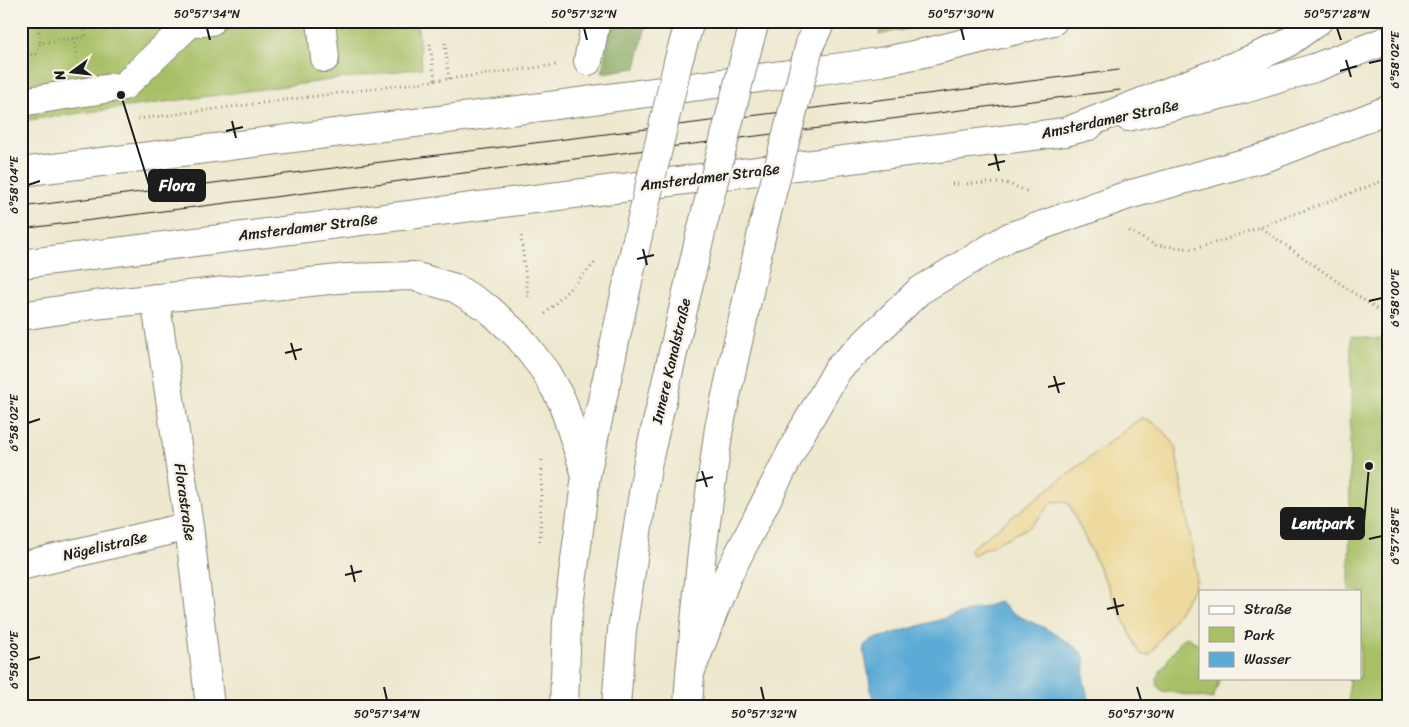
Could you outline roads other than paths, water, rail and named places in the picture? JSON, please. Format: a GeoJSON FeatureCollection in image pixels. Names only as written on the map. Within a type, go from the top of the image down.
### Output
{"type":"FeatureCollection","features":[{"type":"Feature","properties":{"kind":"main road"},"geometry":{"type":"LineString","coordinates":[[21,102],[124,86],[189,24],[211,21]]}},
{"type":"Feature","properties":{"kind":"main road"},"geometry":{"type":"LineString","coordinates":[[322,21],[325,58]]}},
{"type":"Feature","properties":{"kind":"main road"},"geometry":{"type":"LineString","coordinates":[[588,61],[596,21]]}},
{"type":"Feature","properties":{"kind":"main road"},"geometry":{"type":"LineString","coordinates":[[564,706],[567,622],[586,475],[636,244],[678,62],[690,21]]}},
{"type":"Feature","properties":{"kind":"main road","name":"Innere Kanalstraße"},"geometry":{"type":"LineString","coordinates":[[616,706],[622,630],[648,461],[700,236],[755,21]]}},
{"type":"Feature","properties":{"kind":"main road"},"geometry":{"type":"LineString","coordinates":[[21,172],[487,114],[880,62],[1053,21]]}},
{"type":"Feature","properties":{"kind":"main road"},"geometry":{"type":"LineString","coordinates":[[1065,132],[1286,44],[1318,21]]}},
{"type":"Feature","properties":{"kind":"main road"},"geometry":{"type":"LineString","coordinates":[[688,706],[702,551],[719,428],[763,228],[816,29]]}},
{"type":"Feature","properties":{"kind":"main road","name":"Amsterdamer Straße"},"geometry":{"type":"LineString","coordinates":[[21,264],[1065,132],[1241,90],[1314,68],[1388,40]]}},
{"type":"Feature","properties":{"kind":"main road"},"geometry":{"type":"LineString","coordinates":[[690,673],[727,577],[800,434],[838,369],[919,291],[1009,237],[1128,195],[1270,156],[1388,110]]}},
{"type":"Feature","properties":{"kind":"main road"},"geometry":{"type":"LineString","coordinates":[[21,316],[155,298],[348,278],[413,276],[455,288],[489,309],[519,337],[545,371],[562,401],[586,475]]}},
{"type":"Feature","properties":{"kind":"main road","name":"Florastraße"},"geometry":{"type":"LineString","coordinates":[[155,298],[189,526],[210,706]]}},
{"type":"Feature","properties":{"kind":"main road","name":"Nägelistraße"},"geometry":{"type":"LineString","coordinates":[[21,566],[189,526]]}},
{"type":"Feature","properties":{"kind":"water"},"geometry":{"type":"Polygon","coordinates":[[[1000,602],[1012,613],[1045,628],[1083,654],[1085,663],[1084,682],[1088,697],[1095,706],[874,706],[864,651],[866,644],[871,640],[1000,602]]]}},
{"type":"Feature","properties":{"kind":"tram line"},"geometry":{"type":"LineString","coordinates":[[21,207],[1119,70]]}},
{"type":"Feature","properties":{"kind":"tram line"},"geometry":{"type":"LineString","coordinates":[[21,229],[1120,90]]}},
{"type":"Feature","properties":{"kind":"place","name":"Flora"},"geometry":{"type":"Point","coordinates":[121,95]}},
{"type":"Feature","properties":{"kind":"place","name":"Lentpark"},"geometry":{"type":"Point","coordinates":[1369,466]}}]}
